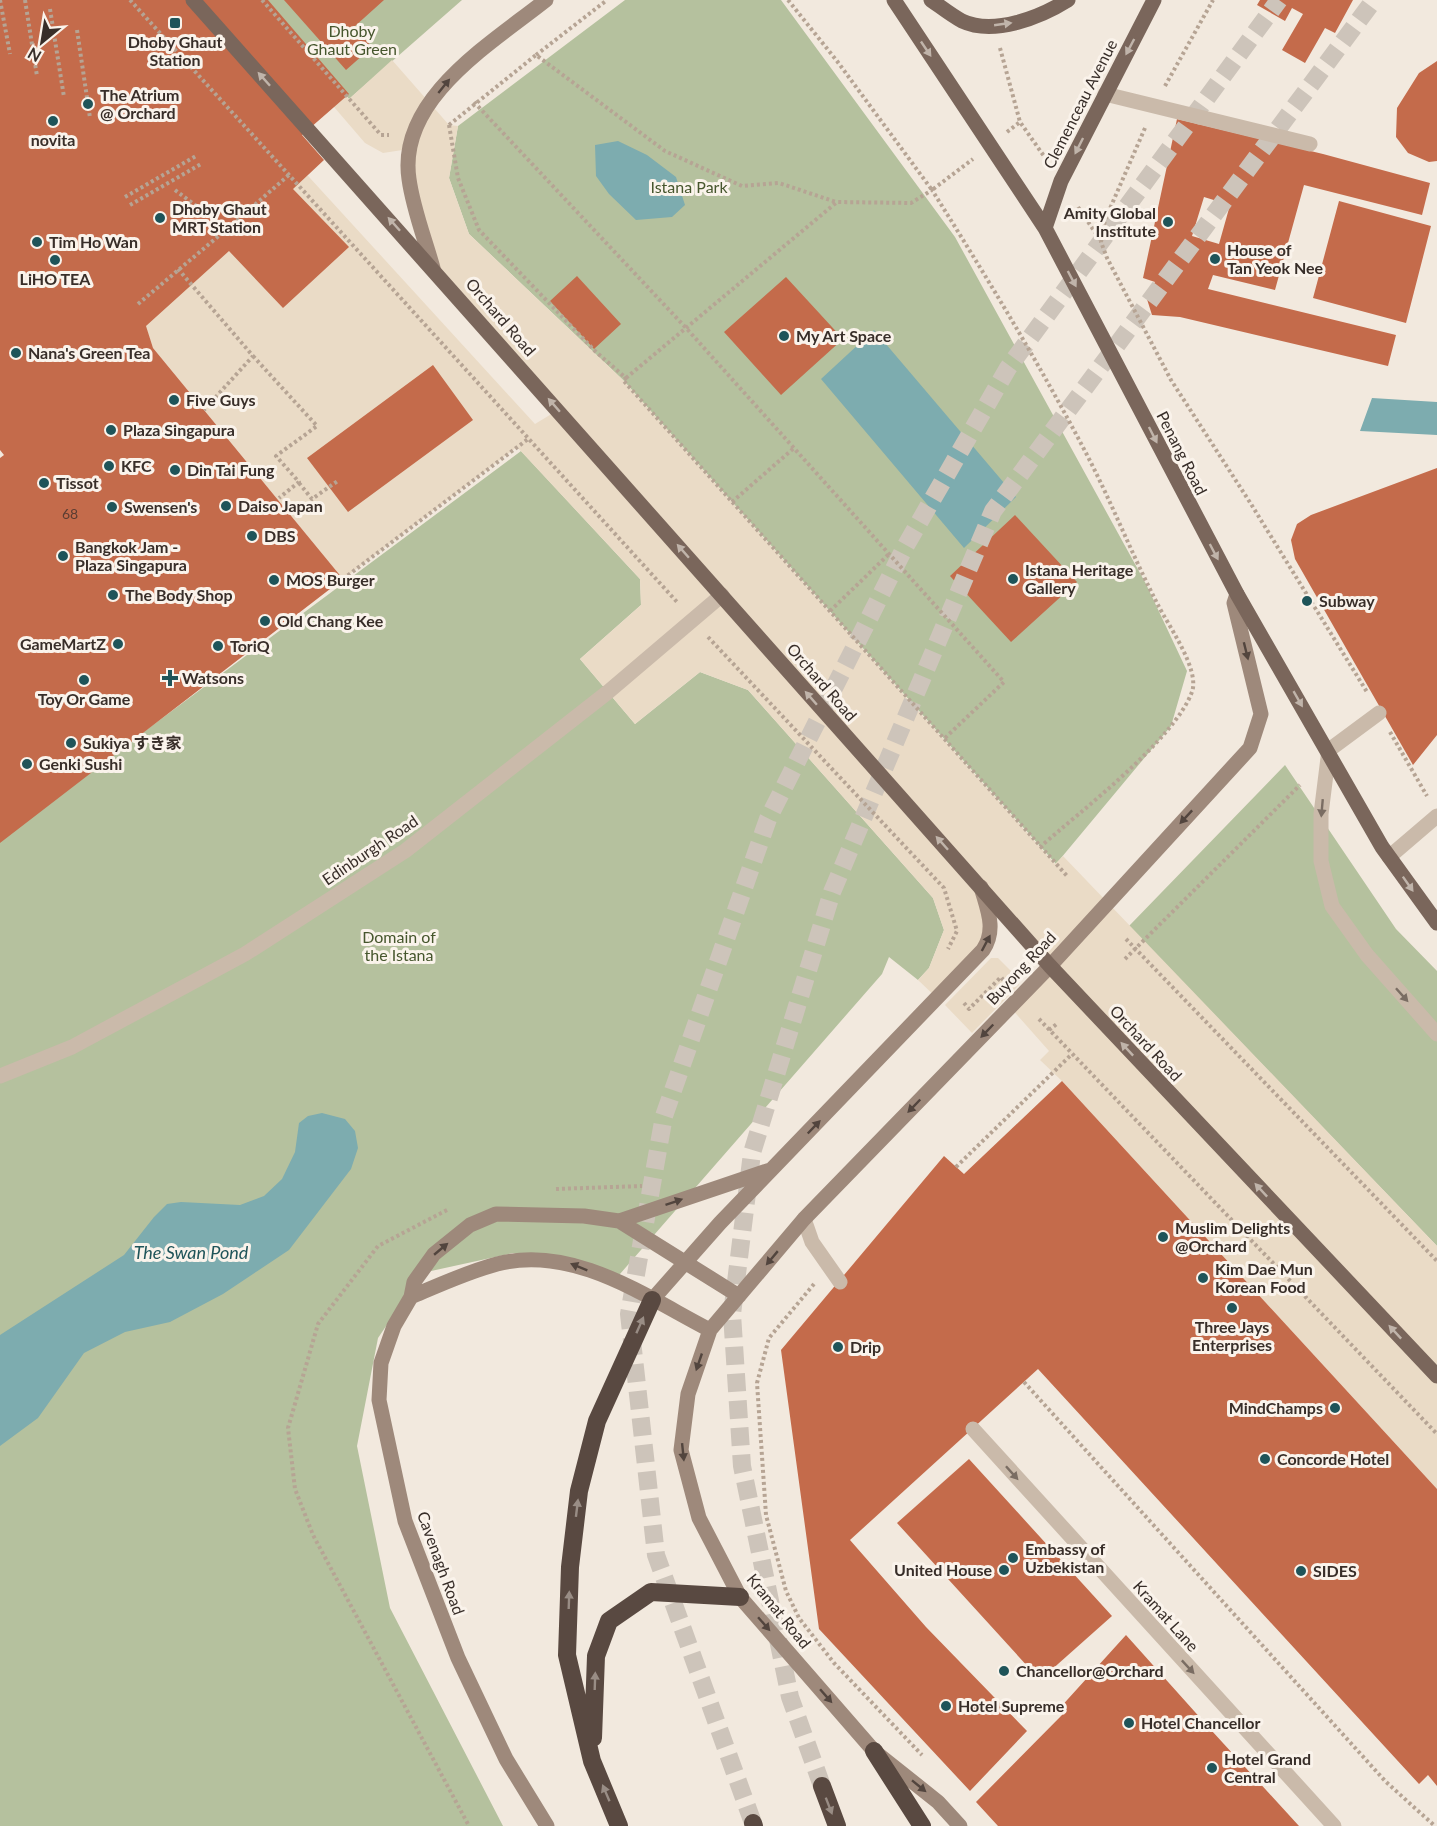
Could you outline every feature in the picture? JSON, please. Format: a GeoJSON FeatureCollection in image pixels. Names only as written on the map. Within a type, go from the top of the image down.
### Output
{"type":"FeatureCollection","features":[{"type":"Feature","properties":{"kind":"highway"},"geometry":{"type":"LineString","coordinates":[[619,1826],[592,1761],[567,1655],[570,1567],[579,1491],[597,1421],[652,1300]]}},
{"type":"Feature","properties":{"kind":"highway"},"geometry":{"type":"LineString","coordinates":[[592,1761],[596,1656],[609,1621],[651,1592],[740,1597]]}},
{"type":"Feature","properties":{"kind":"highway"},"geometry":{"type":"LineString","coordinates":[[874,1751],[922,1826]]}},
{"type":"Feature","properties":{"kind":"highway"},"geometry":{"type":"LineString","coordinates":[[822,1786],[837,1826]]}},
{"type":"Feature","properties":{"kind":"main road","name":"Orchard Road"},"geometry":{"type":"LineString","coordinates":[[193,0],[1050,966],[1436,1374]]}},
{"type":"Feature","properties":{"kind":"main road","name":"Penang Road"},"geometry":{"type":"LineString","coordinates":[[894,0],[1044,228],[1237,594],[1328,758],[1389,857],[1437,923]]}},
{"type":"Feature","properties":{"kind":"main road"},"geometry":{"type":"LineString","coordinates":[[931,0],[963,22],[994,26],[1031,20],[1068,0]]}},
{"type":"Feature","properties":{"kind":"main road","name":"Clemenceau Avenue"},"geometry":{"type":"LineString","coordinates":[[1044,228],[1061,181],[1154,0]]}},
{"type":"Feature","properties":{"kind":"street"},"geometry":{"type":"LineString","coordinates":[[433,268],[409,179],[409,148],[412,134],[423,111],[452,75],[543,1]]}},
{"type":"Feature","properties":{"kind":"street","name":"Buyong Road"},"geometry":{"type":"LineString","coordinates":[[710,1330],[804,1219],[1050,966],[1250,747],[1261,714],[1234,603],[1237,594]]}},
{"type":"Feature","properties":{"kind":"street"},"geometry":{"type":"LineString","coordinates":[[652,1300],[773,1169],[983,950],[990,939],[992,929],[981,886]]}},
{"type":"Feature","properties":{"kind":"street"},"geometry":{"type":"LineString","coordinates":[[619,1221],[773,1169]]}},
{"type":"Feature","properties":{"kind":"street","name":"Cavenagh Road"},"geometry":{"type":"LineString","coordinates":[[547,1826],[506,1758],[458,1658],[405,1521],[379,1400],[381,1363],[394,1326],[411,1297],[414,1282],[434,1254],[470,1225],[496,1214],[584,1216],[619,1221],[687,1261],[739,1296]]}},
{"type":"Feature","properties":{"kind":"street"},"geometry":{"type":"LineString","coordinates":[[411,1297],[498,1264],[549,1259],[570,1263],[652,1300],[710,1330]]}},
{"type":"Feature","properties":{"kind":"street","name":"Kramat Road"},"geometry":{"type":"LineString","coordinates":[[710,1330],[688,1394],[681,1450],[699,1518],[740,1597],[874,1751],[938,1802],[960,1826]]}},
{"type":"Feature","properties":{"kind":"lane"},"geometry":{"type":"LineString","coordinates":[[1105,94],[1310,144]]}},
{"type":"Feature","properties":{"kind":"lane","name":"Edinburgh Road"},"geometry":{"type":"LineString","coordinates":[[0,1077],[72,1047],[245,954],[405,851],[608,692],[722,595]]}},
{"type":"Feature","properties":{"kind":"lane"},"geometry":{"type":"LineString","coordinates":[[1379,713],[1328,758],[1321,814],[1321,861],[1332,906],[1367,955],[1437,1034]]}},
{"type":"Feature","properties":{"kind":"lane"},"geometry":{"type":"LineString","coordinates":[[1389,857],[1434,809]]}},
{"type":"Feature","properties":{"kind":"lane"},"geometry":{"type":"LineString","coordinates":[[804,1219],[812,1242],[827,1268],[840,1282]]}},
{"type":"Feature","properties":{"kind":"lane","name":"Kramat Lane"},"geometry":{"type":"LineString","coordinates":[[973,1429],[1334,1826]]}},
{"type":"Feature","properties":{"kind":"path"},"geometry":{"type":"LineString","coordinates":[[0,0],[10,54]]}},
{"type":"Feature","properties":{"kind":"path"},"geometry":{"type":"LineString","coordinates":[[25,0],[37,76]]}},
{"type":"Feature","properties":{"kind":"path"},"geometry":{"type":"LineString","coordinates":[[130,0],[693,621],[944,888],[957,931]]}},
{"type":"Feature","properties":{"kind":"path"},"geometry":{"type":"LineString","coordinates":[[262,0],[381,135],[412,134]]}},
{"type":"Feature","properties":{"kind":"path"},"geometry":{"type":"LineString","coordinates":[[607,0],[474,102],[449,125],[458,178],[478,230],[595,351],[626,378],[624,380],[732,502],[1068,877]]}},
{"type":"Feature","properties":{"kind":"path"},"geometry":{"type":"LineString","coordinates":[[788,0],[837,61],[932,190],[1004,304],[1085,452],[1157,604],[1188,658],[1193,689],[1183,709],[1147,752],[1041,847]]}},
{"type":"Feature","properties":{"kind":"path"},"geometry":{"type":"LineString","coordinates":[[1101,242],[1113,198],[1154,106],[1213,0]]}},
{"type":"Feature","properties":{"kind":"path"},"geometry":{"type":"LineString","coordinates":[[50,9],[64,97]]}},
{"type":"Feature","properties":{"kind":"path"},"geometry":{"type":"LineString","coordinates":[[994,26],[1020,122],[1101,242],[1124,293],[1171,380],[1251,504],[1379,713],[1434,809]]}},
{"type":"Feature","properties":{"kind":"path"},"geometry":{"type":"LineString","coordinates":[[77,30],[90,118]]}},
{"type":"Feature","properties":{"kind":"path"},"geometry":{"type":"LineString","coordinates":[[536,55],[665,151],[742,186],[779,183],[837,202],[911,204],[1020,122]]}},
{"type":"Feature","properties":{"kind":"path"},"geometry":{"type":"LineString","coordinates":[[474,102],[687,329],[1004,682],[945,738]]}},
{"type":"Feature","properties":{"kind":"path"},"geometry":{"type":"LineString","coordinates":[[125,197],[196,156]]}},
{"type":"Feature","properties":{"kind":"path"},"geometry":{"type":"LineString","coordinates":[[130,205],[201,164]]}},
{"type":"Feature","properties":{"kind":"path"},"geometry":{"type":"LineString","coordinates":[[138,304],[290,174]]}},
{"type":"Feature","properties":{"kind":"path"},"geometry":{"type":"LineString","coordinates":[[175,190],[227,229]]}},
{"type":"Feature","properties":{"kind":"path"},"geometry":{"type":"LineString","coordinates":[[626,378],[837,202]]}},
{"type":"Feature","properties":{"kind":"path"},"geometry":{"type":"LineString","coordinates":[[178,269],[317,426],[276,456],[312,499],[339,480]]}},
{"type":"Feature","properties":{"kind":"path"},"geometry":{"type":"LineString","coordinates":[[204,410],[253,356]]}},
{"type":"Feature","properties":{"kind":"path"},"geometry":{"type":"LineString","coordinates":[[343,579],[528,439]]}},
{"type":"Feature","properties":{"kind":"path"},"geometry":{"type":"LineString","coordinates":[[732,502],[794,448]]}},
{"type":"Feature","properties":{"kind":"path"},"geometry":{"type":"LineString","coordinates":[[279,498],[299,482]]}},
{"type":"Feature","properties":{"kind":"path"},"geometry":{"type":"LineString","coordinates":[[830,611],[889,554]]}},
{"type":"Feature","properties":{"kind":"path"},"geometry":{"type":"LineString","coordinates":[[1125,959],[1328,758]]}},
{"type":"Feature","properties":{"kind":"path"},"geometry":{"type":"LineString","coordinates":[[1126,939],[1437,1261]]}},
{"type":"Feature","properties":{"kind":"path"},"geometry":{"type":"LineString","coordinates":[[962,1002],[969,1009],[1001,977],[1007,984]]}},
{"type":"Feature","properties":{"kind":"path"},"geometry":{"type":"LineString","coordinates":[[1039,1019],[1437,1434]]}},
{"type":"Feature","properties":{"kind":"path"},"geometry":{"type":"LineString","coordinates":[[1049,1030],[1058,1023]]}},
{"type":"Feature","properties":{"kind":"path"},"geometry":{"type":"LineString","coordinates":[[956,1167],[1072,1054]]}},
{"type":"Feature","properties":{"kind":"path"},"geometry":{"type":"LineString","coordinates":[[547,1189],[654,1186]]}},
{"type":"Feature","properties":{"kind":"path"},"geometry":{"type":"LineString","coordinates":[[456,1205],[378,1246],[318,1324],[288,1428],[295,1489],[313,1535],[469,1826]]}},
{"type":"Feature","properties":{"kind":"path"},"geometry":{"type":"LineString","coordinates":[[827,1268],[769,1338],[760,1372],[758,1383],[766,1515],[786,1591],[799,1618],[834,1664],[928,1762]]}},
{"type":"Feature","properties":{"kind":"path"},"geometry":{"type":"LineString","coordinates":[[1024,1382],[1386,1782],[1435,1826]]}},
{"type":"Feature","properties":{"kind":"green space","name":"Dhoby Ghaut Green"},"geometry":{"type":"Polygon","coordinates":[[[262,0],[462,0],[349,99],[262,0]]]}},
{"type":"Feature","properties":{"kind":"green space","name":"Istana Park"},"geometry":{"type":"Polygon","coordinates":[[[625,0],[781,0],[955,237],[1146,584],[1187,671],[1171,726],[1056,864],[623,380],[469,234],[449,178],[458,126],[625,0]]]}},
{"type":"Feature","properties":{"kind":"green space","name":"Domain of the Istana"},"geometry":{"type":"Polygon","coordinates":[[[521,451],[640,579],[641,605],[580,659],[635,724],[700,672],[748,690],[933,898],[944,930],[929,968],[918,980],[889,957],[882,974],[613,1282],[513,1253],[422,1273],[378,1338],[357,1446],[390,1608],[503,1826],[0,1826],[0,839],[521,451]]]}},
{"type":"Feature","properties":{"kind":"green space"},"geometry":{"type":"Polygon","coordinates":[[[1285,765],[1396,929],[1437,971],[1437,1246],[1129,926],[1285,765]]]}},
{"type":"Feature","properties":{"kind":"shaded area"},"geometry":{"type":"Polygon","coordinates":[[[242,0],[262,0],[349,99],[392,60],[449,125],[458,126],[449,178],[469,234],[623,380],[1055,864],[1063,856],[1437,1246],[1437,1489],[1062,1081],[1040,1060],[1049,1051],[1010,1007],[1049,966],[982,887],[992,929],[938,999],[918,980],[929,968],[944,930],[933,898],[748,690],[700,672],[635,724],[580,659],[641,605],[640,579],[517,447],[343,579],[153,348],[138,304],[299,166],[535,424],[558,410],[433,268],[409,149],[383,153],[365,143],[242,0]]]}},
{"type":"Feature","properties":{"kind":"shaded area"},"geometry":{"type":"Polygon","coordinates":[[[991,958],[998,958],[1018,978],[1019,985],[972,1033],[945,1005],[991,958]]]}},
{"type":"Feature","properties":{"kind":"water"},"geometry":{"type":"Polygon","coordinates":[[[618,141],[647,155],[676,177],[685,205],[672,217],[636,220],[609,194],[596,176],[595,145],[618,141]]]}},
{"type":"Feature","properties":{"kind":"water"},"geometry":{"type":"Polygon","coordinates":[[[874,330],[1016,497],[964,548],[821,379],[874,330]]]}},
{"type":"Feature","properties":{"kind":"water"},"geometry":{"type":"Polygon","coordinates":[[[1372,398],[1437,402],[1437,435],[1360,431],[1372,398]]]}},
{"type":"Feature","properties":{"kind":"water","name":"The Swan Pond"},"geometry":{"type":"Polygon","coordinates":[[[322,1113],[345,1119],[355,1131],[358,1148],[351,1169],[289,1250],[223,1294],[170,1322],[125,1332],[84,1353],[38,1418],[0,1446],[0,1335],[124,1255],[167,1204],[181,1202],[240,1205],[264,1196],[282,1179],[295,1152],[299,1123],[308,1116],[322,1113]]]}},
{"type":"Feature","properties":{"kind":"building","name":"Plaza Singapura"},"geometry":{"type":"Polygon","coordinates":[[[0,0],[268,0],[349,94],[302,135],[324,160],[293,189],[349,247],[283,308],[229,251],[146,326],[153,348],[343,579],[0,843],[0,458],[4,455],[0,450],[0,0]]]}},
{"type":"Feature","properties":{"kind":"building"},"geometry":{"type":"Polygon","coordinates":[[[284,0],[384,0],[354,27],[372,47],[346,70],[284,0]]]}},
{"type":"Feature","properties":{"kind":"building"},"geometry":{"type":"Polygon","coordinates":[[[1260,0],[1353,0],[1335,33],[1325,28],[1305,63],[1282,50],[1303,14],[1292,8],[1285,21],[1257,5],[1260,0]]]}},
{"type":"Feature","properties":{"kind":"building"},"geometry":{"type":"Polygon","coordinates":[[[1437,61],[1437,161],[1429,162],[1408,153],[1396,137],[1397,108],[1419,73],[1437,61]]]}},
{"type":"Feature","properties":{"kind":"building","name":"House of Tan Yeok Nee"},"geometry":{"type":"Polygon","coordinates":[[[1177,119],[1323,154],[1430,183],[1422,215],[1304,185],[1275,290],[1213,275],[1208,289],[1396,335],[1388,366],[1180,317],[1152,315],[1146,296],[1155,282],[1143,278],[1177,119]],[[1204,197],[1192,236],[1219,244],[1230,205],[1204,197]]]}},
{"type":"Feature","properties":{"kind":"building"},"geometry":{"type":"Polygon","coordinates":[[[1339,201],[1431,226],[1406,323],[1313,298],[1339,201]]]}},
{"type":"Feature","properties":{"kind":"building"},"geometry":{"type":"Polygon","coordinates":[[[577,276],[621,324],[594,349],[550,301],[577,276]]]}},
{"type":"Feature","properties":{"kind":"building","name":"My Art Space"},"geometry":{"type":"Polygon","coordinates":[[[786,277],[843,339],[781,395],[724,332],[786,277]]]}},
{"type":"Feature","properties":{"kind":"building"},"geometry":{"type":"Polygon","coordinates":[[[433,365],[473,420],[348,512],[307,458],[433,365]]]}},
{"type":"Feature","properties":{"kind":"building"},"geometry":{"type":"Polygon","coordinates":[[[1437,468],[1437,735],[1413,765],[1295,559],[1291,540],[1297,524],[1311,515],[1437,468]]]}},
{"type":"Feature","properties":{"kind":"building","name":"Istana Heritage Gallery"},"geometry":{"type":"Polygon","coordinates":[[[1015,515],[1077,582],[1011,642],[950,576],[1015,515]]]}},
{"type":"Feature","properties":{"kind":"building","name":"Concorde Hotel"},"geometry":{"type":"Polygon","coordinates":[[[1062,1081],[1437,1489],[1437,1786],[1428,1775],[1419,1784],[1038,1369],[850,1540],[926,1627],[1027,1731],[970,1791],[819,1629],[781,1350],[944,1156],[964,1174],[1062,1081]]]}},
{"type":"Feature","properties":{"kind":"building","name":"United House"},"geometry":{"type":"Polygon","coordinates":[[[969,1459],[1112,1616],[1040,1680],[897,1523],[969,1459]]]}},
{"type":"Feature","properties":{"kind":"building","name":"Hotel Chancellor"},"geometry":{"type":"Polygon","coordinates":[[[1126,1635],[1299,1826],[998,1826],[976,1802],[1062,1715],[1058,1710],[1126,1635]]]}},
{"type":"Feature","properties":{"kind":"tunnel"},"geometry":{"type":"LineString","coordinates":[[753,1823],[656,1555],[629,1314],[664,1116],[768,819],[905,547],[1008,368],[1279,0]]}},
{"type":"Feature","properties":{"kind":"tunnel"},"geometry":{"type":"LineString","coordinates":[[822,1786],[790,1697],[742,1466],[732,1314],[752,1153],[832,892],[993,511],[1374,0]]}},
{"type":"Feature","properties":{"kind":"place","name":"Dhoby Ghaut Station"},"geometry":{"type":"Point","coordinates":[175,23]}},
{"type":"Feature","properties":{"kind":"place","name":"The Atrium @ Orchard"},"geometry":{"type":"Point","coordinates":[88,104]}},
{"type":"Feature","properties":{"kind":"place","name":"novita"},"geometry":{"type":"Point","coordinates":[53,121]}},
{"type":"Feature","properties":{"kind":"place","name":"Dhoby Ghaut MRT Station"},"geometry":{"type":"Point","coordinates":[160,218]}},
{"type":"Feature","properties":{"kind":"place","name":"Amity Global Institute"},"geometry":{"type":"Point","coordinates":[1168,222]}},
{"type":"Feature","properties":{"kind":"place","name":"Tim Ho Wan"},"geometry":{"type":"Point","coordinates":[37,242]}},
{"type":"Feature","properties":{"kind":"place","name":"House of Tan Yeok Nee"},"geometry":{"type":"Point","coordinates":[1215,259]}},
{"type":"Feature","properties":{"kind":"place","name":"LiHO TEA"},"geometry":{"type":"Point","coordinates":[55,260]}},
{"type":"Feature","properties":{"kind":"place","name":"My Art Space"},"geometry":{"type":"Point","coordinates":[784,336]}},
{"type":"Feature","properties":{"kind":"place","name":"Nana's Green Tea"},"geometry":{"type":"Point","coordinates":[16,353]}},
{"type":"Feature","properties":{"kind":"place","name":"Five Guys"},"geometry":{"type":"Point","coordinates":[174,400]}},
{"type":"Feature","properties":{"kind":"place","name":"Plaza Singapura"},"geometry":{"type":"Point","coordinates":[111,430]}},
{"type":"Feature","properties":{"kind":"place","name":"KFC"},"geometry":{"type":"Point","coordinates":[109,466]}},
{"type":"Feature","properties":{"kind":"place","name":"Din Tai Fung"},"geometry":{"type":"Point","coordinates":[175,470]}},
{"type":"Feature","properties":{"kind":"place","name":"Tissot"},"geometry":{"type":"Point","coordinates":[44,483]}},
{"type":"Feature","properties":{"kind":"place","name":"Daiso Japan"},"geometry":{"type":"Point","coordinates":[226,506]}},
{"type":"Feature","properties":{"kind":"place","name":"Swensen's"},"geometry":{"type":"Point","coordinates":[112,507]}},
{"type":"Feature","properties":{"kind":"place","name":"DBS"},"geometry":{"type":"Point","coordinates":[252,536]}},
{"type":"Feature","properties":{"kind":"place","name":"Bangkok Jam - Plaza Singapura"},"geometry":{"type":"Point","coordinates":[63,556]}},
{"type":"Feature","properties":{"kind":"place","name":"Istana Heritage Gallery"},"geometry":{"type":"Point","coordinates":[1013,579]}},
{"type":"Feature","properties":{"kind":"place","name":"MOS Burger"},"geometry":{"type":"Point","coordinates":[274,580]}},
{"type":"Feature","properties":{"kind":"place","name":"The Body Shop"},"geometry":{"type":"Point","coordinates":[113,595]}},
{"type":"Feature","properties":{"kind":"place","name":"Subway"},"geometry":{"type":"Point","coordinates":[1307,601]}},
{"type":"Feature","properties":{"kind":"place","name":"Old Chang Kee"},"geometry":{"type":"Point","coordinates":[265,621]}},
{"type":"Feature","properties":{"kind":"place","name":"GameMartZ"},"geometry":{"type":"Point","coordinates":[118,644]}},
{"type":"Feature","properties":{"kind":"place","name":"ToriQ"},"geometry":{"type":"Point","coordinates":[218,646]}},
{"type":"Feature","properties":{"kind":"place","name":"Watsons"},"geometry":{"type":"Point","coordinates":[170,678]}},
{"type":"Feature","properties":{"kind":"place","name":"Toy Or Game"},"geometry":{"type":"Point","coordinates":[84,680]}},
{"type":"Feature","properties":{"kind":"place","name":"Sukiya すき家"},"geometry":{"type":"Point","coordinates":[71,743]}},
{"type":"Feature","properties":{"kind":"place","name":"Genki Sushi"},"geometry":{"type":"Point","coordinates":[27,764]}},
{"type":"Feature","properties":{"kind":"place","name":"Muslim Delights @Orchard"},"geometry":{"type":"Point","coordinates":[1163,1237]}},
{"type":"Feature","properties":{"kind":"place","name":"Kim Dae Mun Korean Food"},"geometry":{"type":"Point","coordinates":[1203,1278]}},
{"type":"Feature","properties":{"kind":"place","name":"Three Jays Enterprises"},"geometry":{"type":"Point","coordinates":[1232,1308]}},
{"type":"Feature","properties":{"kind":"place","name":"Drip"},"geometry":{"type":"Point","coordinates":[838,1347]}},
{"type":"Feature","properties":{"kind":"place","name":"MindChamps"},"geometry":{"type":"Point","coordinates":[1335,1408]}},
{"type":"Feature","properties":{"kind":"place","name":"Concorde Hotel"},"geometry":{"type":"Point","coordinates":[1265,1459]}},
{"type":"Feature","properties":{"kind":"place","name":"Embassy of Uzbekistan"},"geometry":{"type":"Point","coordinates":[1013,1558]}},
{"type":"Feature","properties":{"kind":"place","name":"United House"},"geometry":{"type":"Point","coordinates":[1004,1570]}},
{"type":"Feature","properties":{"kind":"place","name":"SIDES"},"geometry":{"type":"Point","coordinates":[1301,1571]}},
{"type":"Feature","properties":{"kind":"place","name":"Chancellor@Orchard"},"geometry":{"type":"Point","coordinates":[1004,1671]}},
{"type":"Feature","properties":{"kind":"place","name":"Hotel Supreme"},"geometry":{"type":"Point","coordinates":[946,1706]}},
{"type":"Feature","properties":{"kind":"place","name":"Hotel Chancellor"},"geometry":{"type":"Point","coordinates":[1129,1723]}},
{"type":"Feature","properties":{"kind":"place","name":"Hotel Grand Central"},"geometry":{"type":"Point","coordinates":[1212,1768]}}]}
